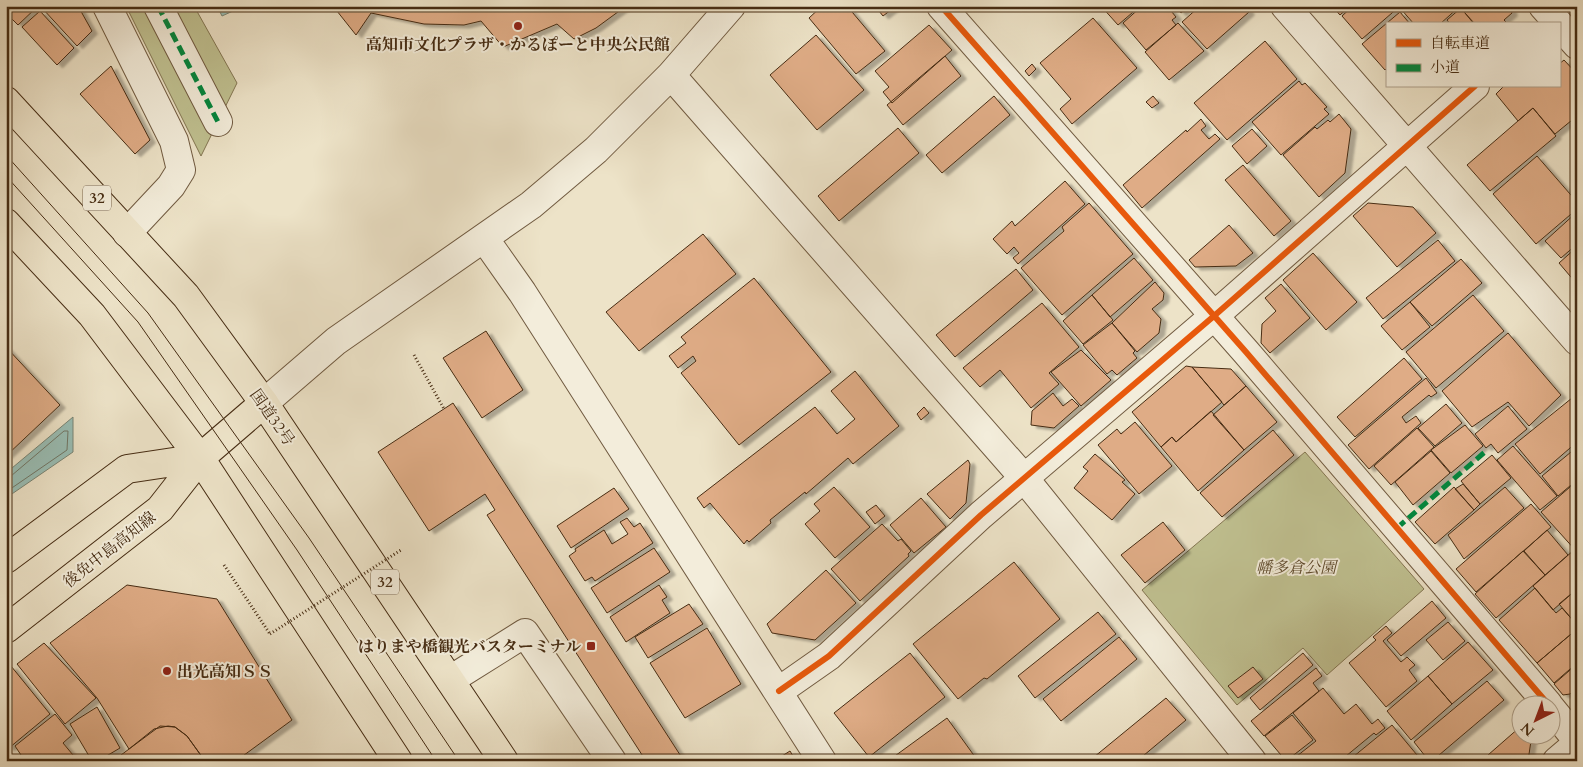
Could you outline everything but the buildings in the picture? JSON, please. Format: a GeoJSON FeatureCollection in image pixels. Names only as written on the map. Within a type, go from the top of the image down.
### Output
{"type":"FeatureCollection","features":[{"type":"Feature","properties":{"kind":"main road","name":"国道32号"},"geometry":{"type":"LineString","coordinates":[[6,101],[186,296],[264,403],[504,761]]}},
{"type":"Feature","properties":{"kind":"main road"},"geometry":{"type":"LineString","coordinates":[[6,223],[92,315],[200,458],[398,761]]}},
{"type":"Feature","properties":{"kind":"main road","name":"後免中島高知線"},"geometry":{"type":"LineString","coordinates":[[6,629],[160,509],[200,458],[264,403]]}},
{"type":"Feature","properties":{"kind":"main road"},"geometry":{"type":"LineString","coordinates":[[6,559],[127,468],[200,458]]}},
{"type":"Feature","properties":{"kind":"street"},"geometry":{"type":"LineString","coordinates":[[107,6],[174,142],[182,170],[171,186],[127,233]]}},
{"type":"Feature","properties":{"kind":"street"},"geometry":{"type":"LineString","coordinates":[[158,6],[218,122]]}},
{"type":"Feature","properties":{"kind":"street"},"geometry":{"type":"LineString","coordinates":[[264,403],[336,341],[531,205],[596,150],[671,75],[732,6]]}},
{"type":"Feature","properties":{"kind":"street"},"geometry":{"type":"LineString","coordinates":[[941,6],[1214,316],[1539,694]]}},
{"type":"Feature","properties":{"kind":"street"},"geometry":{"type":"LineString","coordinates":[[1285,6],[1577,341]]}},
{"type":"Feature","properties":{"kind":"street"},"geometry":{"type":"LineString","coordinates":[[1560,24],[1577,45]]}},
{"type":"Feature","properties":{"kind":"street"},"geometry":{"type":"LineString","coordinates":[[671,75],[1024,478],[1252,761]]}},
{"type":"Feature","properties":{"kind":"street"},"geometry":{"type":"LineString","coordinates":[[779,691],[829,656],[1024,478],[1214,316],[1473,88]]}},
{"type":"Feature","properties":{"kind":"street"},"geometry":{"type":"LineString","coordinates":[[484,238],[522,292],[822,761]]}},
{"type":"Feature","properties":{"kind":"street"},"geometry":{"type":"LineString","coordinates":[[450,680],[525,633],[612,761]]}},
{"type":"Feature","properties":{"kind":"street"},"geometry":{"type":"LineString","coordinates":[[1560,719],[1577,740]]}},
{"type":"Feature","properties":{"kind":"street"},"geometry":{"type":"LineString","coordinates":[[1557,761],[1577,744]]}},
{"type":"Feature","properties":{"kind":"path"},"geometry":{"type":"LineString","coordinates":[[414,355],[444,409]]}},
{"type":"Feature","properties":{"kind":"path"},"geometry":{"type":"LineString","coordinates":[[224,565],[270,634],[401,550]]}},
{"type":"Feature","properties":{"kind":"green space"},"geometry":{"type":"Polygon","coordinates":[[[126,6],[194,6],[237,83],[201,156],[126,6]]]}},
{"type":"Feature","properties":{"kind":"green space","name":"幡多倉公園"},"geometry":{"type":"Polygon","coordinates":[[[1305,452],[1424,589],[1327,675],[1303,648],[1237,705],[1142,590],[1305,452]]]}},
{"type":"Feature","properties":{"kind":"water"},"geometry":{"type":"Polygon","coordinates":[[[217,6],[244,6],[222,16],[217,6]]]}},
{"type":"Feature","properties":{"kind":"water"},"geometry":{"type":"Polygon","coordinates":[[[73,417],[73,452],[6,498],[6,473],[73,417]]]}},
{"type":"Feature","properties":{"kind":"tram line"},"geometry":{"type":"LineString","coordinates":[[6,155],[148,313],[309,538],[459,761]]}},
{"type":"Feature","properties":{"kind":"tram line"},"geometry":{"type":"LineString","coordinates":[[6,176],[138,322],[297,550],[436,761]]}},
{"type":"Feature","properties":{"kind":"marked path"},"geometry":{"type":"LineString","coordinates":[[158,6],[218,122]]}},
{"type":"Feature","properties":{"kind":"marked path"},"geometry":{"type":"LineString","coordinates":[[1397,528],[1486,451]]}},
{"type":"Feature","properties":{"kind":"cycle path"},"geometry":{"type":"LineString","coordinates":[[941,6],[1246,352],[1539,694]]}},
{"type":"Feature","properties":{"kind":"cycle path"},"geometry":{"type":"LineString","coordinates":[[779,691],[829,656],[981,515],[1214,316],[1473,88]]}},
{"type":"Feature","properties":{"kind":"place","name":"高知市文化プラザ・かるぽーと中央公民館"},"geometry":{"type":"Point","coordinates":[518,26]}},
{"type":"Feature","properties":{"kind":"place","name":"はりまや橋観光バスターミナル"},"geometry":{"type":"Point","coordinates":[591,646]}},
{"type":"Feature","properties":{"kind":"place","name":"出光高知ＳＳ"},"geometry":{"type":"Point","coordinates":[167,671]}}]}
